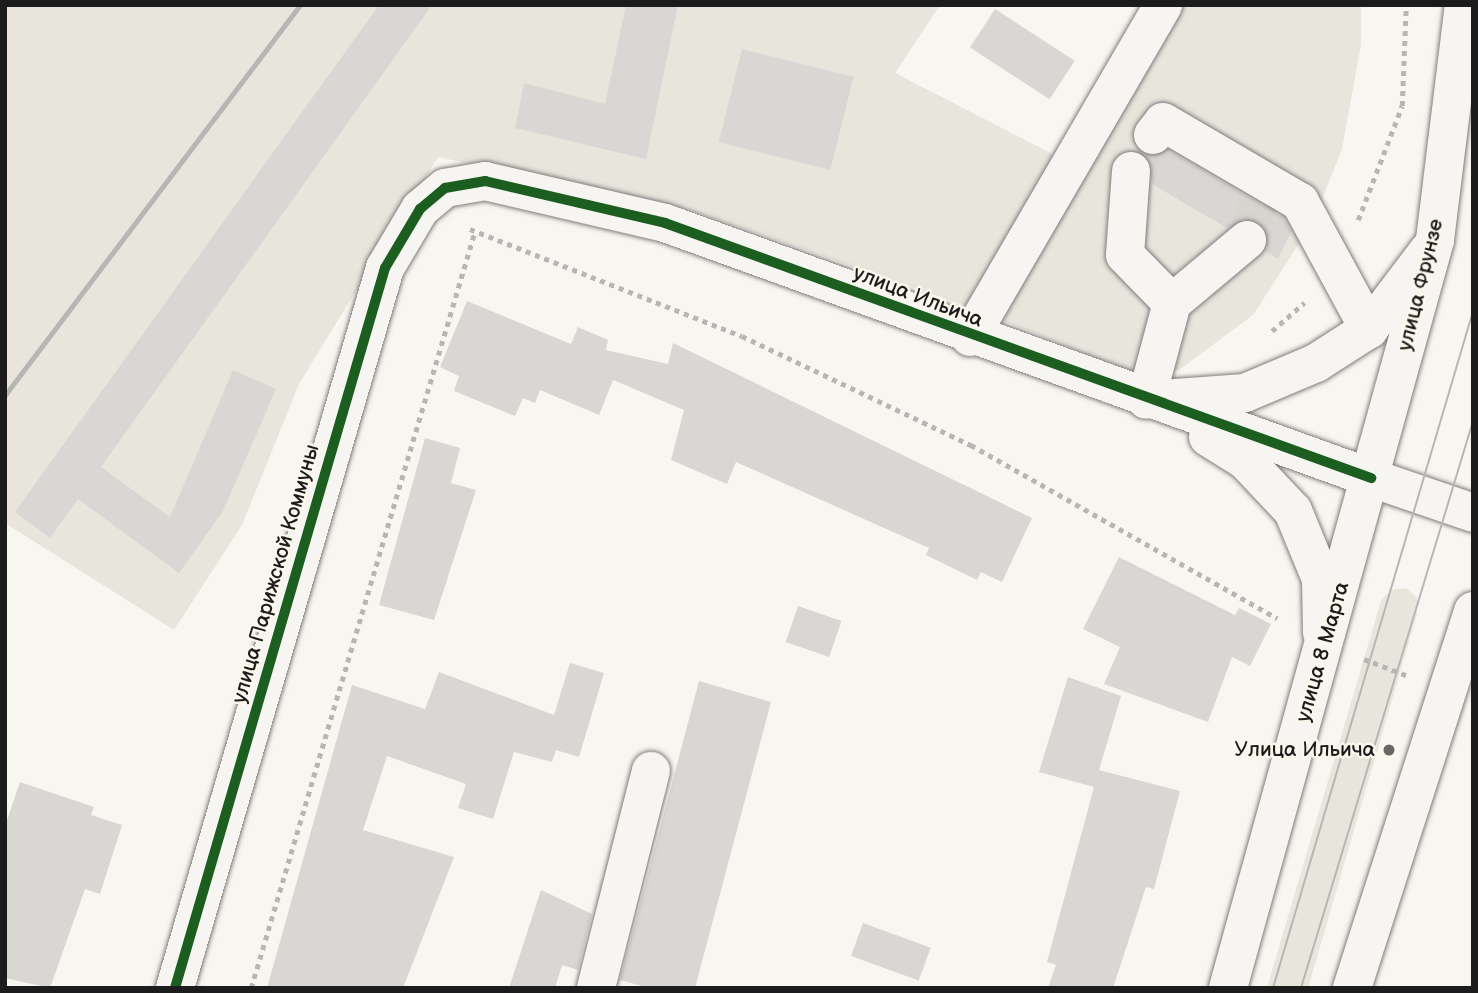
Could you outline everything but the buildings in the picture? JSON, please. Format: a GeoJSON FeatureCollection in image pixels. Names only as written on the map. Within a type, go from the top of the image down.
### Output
{"type":"FeatureCollection","features":[{"type":"Feature","properties":{"kind":"street"},"geometry":{"type":"LineString","coordinates":[[970,337],[1163,5]]}},
{"type":"Feature","properties":{"kind":"street","name":"улица Фрунзе"},"geometry":{"type":"LineString","coordinates":[[1371,478],[1435,240],[1464,5]]}},
{"type":"Feature","properties":{"kind":"street"},"geometry":{"type":"LineString","coordinates":[[1153,135],[1163,122],[1262,190],[1300,202],[1369,329]]}},
{"type":"Feature","properties":{"kind":"street"},"geometry":{"type":"LineString","coordinates":[[1131,172],[1125,255],[1172,303]]}},
{"type":"Feature","properties":{"kind":"street","name":"улица Ильича"},"geometry":{"type":"LineString","coordinates":[[433,199],[485,181],[665,223],[970,337],[1473,513]]}},
{"type":"Feature","properties":{"kind":"street","name":"улица Парижской Коммуны"},"geometry":{"type":"LineString","coordinates":[[175,988],[385,268],[433,199]]}},
{"type":"Feature","properties":{"kind":"street"},"geometry":{"type":"LineString","coordinates":[[1146,400],[1172,303],[1247,240]]}},
{"type":"Feature","properties":{"kind":"street"},"geometry":{"type":"LineString","coordinates":[[1146,400],[1245,393],[1316,363],[1369,329],[1435,240]]}},
{"type":"Feature","properties":{"kind":"street"},"geometry":{"type":"LineString","coordinates":[[1146,400],[1245,460],[1293,511],[1321,579],[1323,650]]}},
{"type":"Feature","properties":{"kind":"street","name":"улица 8 Марта"},"geometry":{"type":"LineString","coordinates":[[1228,988],[1371,478]]}},
{"type":"Feature","properties":{"kind":"street"},"geometry":{"type":"LineString","coordinates":[[1352,988],[1431,732],[1459,683],[1473,611]]}},
{"type":"Feature","properties":{"kind":"street"},"geometry":{"type":"LineString","coordinates":[[596,988],[652,771]]}},
{"type":"Feature","properties":{"kind":"path"},"geometry":{"type":"LineString","coordinates":[[433,199],[475,231],[742,336],[971,445],[1270,614],[1284,630],[1323,650],[1459,683]]}},
{"type":"Feature","properties":{"kind":"path"},"geometry":{"type":"LineString","coordinates":[[251,988],[475,231]]}},
{"type":"Feature","properties":{"kind":"shaded area"},"geometry":{"type":"Polygon","coordinates":[[[5,5],[940,5],[895,73],[1066,161],[1146,5],[1361,5],[1361,45],[1342,149],[1313,222],[1253,315],[1179,370],[1131,372],[959,303],[687,209],[438,157],[299,384],[242,525],[174,630],[5,523],[5,5]]]}},
{"type":"Feature","properties":{"kind":"shaded area"},"geometry":{"type":"Polygon","coordinates":[[[1406,588],[1417,598],[1417,614],[1308,988],[1267,988],[1381,601],[1390,590],[1406,588]]]}},
{"type":"Feature","properties":{"kind":"tunnel"},"geometry":{"type":"LineString","coordinates":[[1247,240],[1259,200]]}},
{"type":"Feature","properties":{"kind":"tram line"},"geometry":{"type":"LineString","coordinates":[[1273,988],[1473,311]]}},
{"type":"Feature","properties":{"kind":"tram line"},"geometry":{"type":"LineString","coordinates":[[1301,988],[1473,421]]}},
{"type":"Feature","properties":{"kind":"railway"},"geometry":{"type":"LineString","coordinates":[[5,395],[300,5]]}},
{"type":"Feature","properties":{"kind":"cycle path"},"geometry":{"type":"LineString","coordinates":[[175,988],[385,268],[420,209],[445,188],[485,181],[665,223],[1371,478]]}},
{"type":"Feature","properties":{"kind":"place","name":"Улица Ильича"},"geometry":{"type":"Point","coordinates":[1389,750]}}]}
